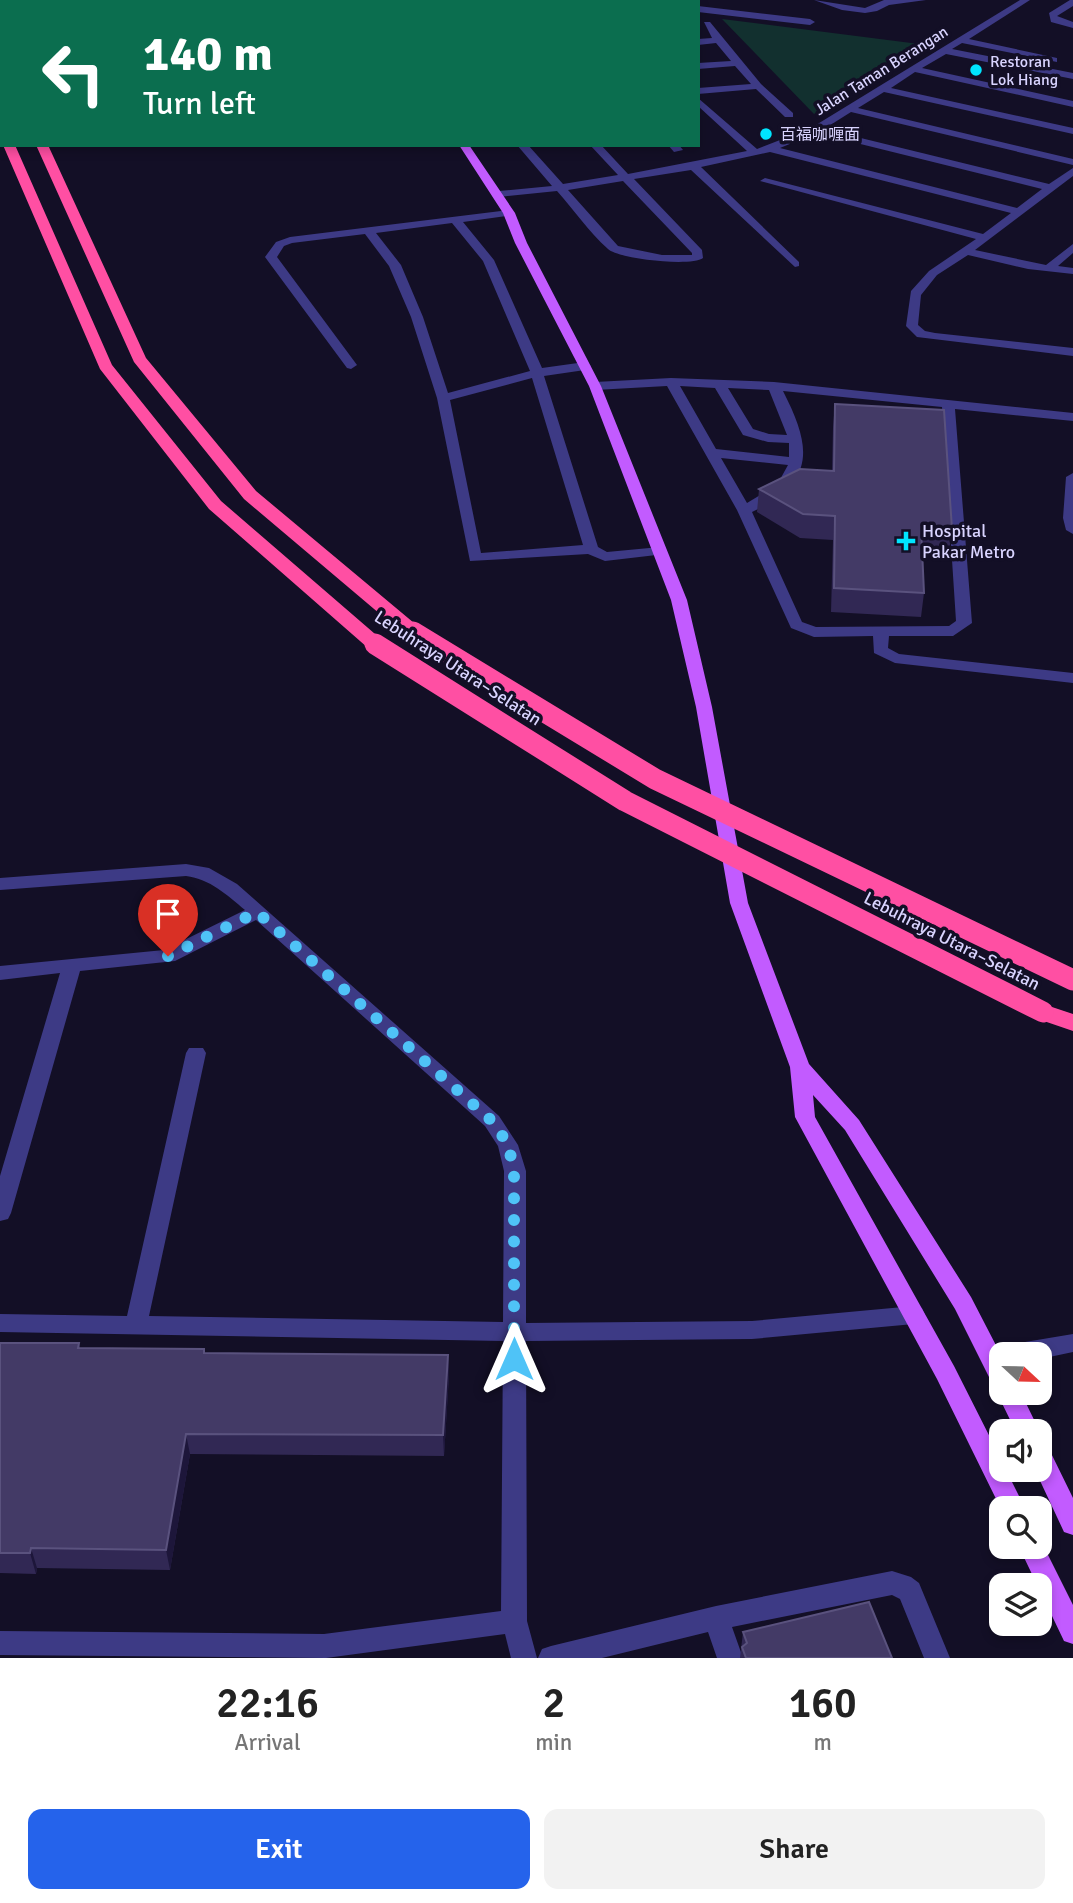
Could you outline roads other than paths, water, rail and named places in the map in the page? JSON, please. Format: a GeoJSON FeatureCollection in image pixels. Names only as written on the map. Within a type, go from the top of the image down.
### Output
{"type":"FeatureCollection","features":[{"type":"Feature","properties":{"kind":"highway","name":"Lebuhraya Utara–Selatan"},"geometry":{"type":"LineString","coordinates":[[10,147],[105,366],[215,505],[375,644],[625,801],[1043,1012],[1073,1023]]}},
{"type":"Feature","properties":{"kind":"highway","name":"Lebuhraya Utara–Selatan"},"geometry":{"type":"LineString","coordinates":[[43,147],[139,359],[250,495],[413,632],[655,779],[1073,980]]}},
{"type":"Feature","properties":{"kind":"main road"},"geometry":{"type":"LineString","coordinates":[[465,147],[499,194],[595,386],[679,600],[701,693],[739,903],[800,1067],[805,1117],[946,1373],[1007,1496]]}},
{"type":"Feature","properties":{"kind":"main road"},"geometry":{"type":"LineString","coordinates":[[800,1067],[852,1125],[989,1342]]}},
{"type":"Feature","properties":{"kind":"main road"},"geometry":{"type":"LineString","coordinates":[[1052,1481],[1073,1524]]}},
{"type":"Feature","properties":{"kind":"main road"},"geometry":{"type":"LineString","coordinates":[[1038,1559],[1073,1632]]}},
{"type":"Feature","properties":{"kind":"street"},"geometry":{"type":"LineString","coordinates":[[716,10],[726,0]]}},
{"type":"Feature","properties":{"kind":"street"},"geometry":{"type":"LineString","coordinates":[[818,0],[858,10],[881,7],[888,1],[922,0]]}},
{"type":"Feature","properties":{"kind":"street","name":"Jalan Taman Berangan"},"geometry":{"type":"LineString","coordinates":[[499,194],[560,188],[694,166],[770,149],[815,130],[1026,0]]}},
{"type":"Feature","properties":{"kind":"street"},"geometry":{"type":"LineString","coordinates":[[1073,2],[1052,15],[1054,20],[1073,25]]}},
{"type":"Feature","properties":{"kind":"street"},"geometry":{"type":"LineString","coordinates":[[700,9],[810,22]]}},
{"type":"Feature","properties":{"kind":"street"},"geometry":{"type":"LineString","coordinates":[[706,24],[737,63],[789,115]]}},
{"type":"Feature","properties":{"kind":"street"},"geometry":{"type":"LineString","coordinates":[[700,42],[718,40]]}},
{"type":"Feature","properties":{"kind":"street"},"geometry":{"type":"LineString","coordinates":[[959,40],[1060,61]]}},
{"type":"Feature","properties":{"kind":"street"},"geometry":{"type":"LineString","coordinates":[[942,50],[1073,76]]}},
{"type":"Feature","properties":{"kind":"street"},"geometry":{"type":"LineString","coordinates":[[963,62],[974,56]]}},
{"type":"Feature","properties":{"kind":"street"},"geometry":{"type":"LineString","coordinates":[[700,66],[737,63]]}},
{"type":"Feature","properties":{"kind":"street"},"geometry":{"type":"LineString","coordinates":[[913,69],[1073,104]]}},
{"type":"Feature","properties":{"kind":"street"},"geometry":{"type":"LineString","coordinates":[[941,75],[952,69]]}},
{"type":"Feature","properties":{"kind":"street"},"geometry":{"type":"LineString","coordinates":[[700,91],[758,86]]}},
{"type":"Feature","properties":{"kind":"street"},"geometry":{"type":"LineString","coordinates":[[884,89],[1073,131]]}},
{"type":"Feature","properties":{"kind":"street"},"geometry":{"type":"LineString","coordinates":[[700,103],[756,153]]}},
{"type":"Feature","properties":{"kind":"street"},"geometry":{"type":"LineString","coordinates":[[850,109],[1073,162]]}},
{"type":"Feature","properties":{"kind":"street"},"geometry":{"type":"LineString","coordinates":[[815,130],[1050,188]]}},
{"type":"Feature","properties":{"kind":"street"},"geometry":{"type":"LineString","coordinates":[[524,147],[618,251],[693,259],[699,256],[597,147]]}},
{"type":"Feature","properties":{"kind":"street"},"geometry":{"type":"LineString","coordinates":[[770,149],[1020,212]]}},
{"type":"Feature","properties":{"kind":"street"},"geometry":{"type":"LineString","coordinates":[[694,166],[794,264]]}},
{"type":"Feature","properties":{"kind":"street"},"geometry":{"type":"LineString","coordinates":[[1073,171],[933,274],[915,294],[912,326],[921,334],[935,337],[1073,352]]}},
{"type":"Feature","properties":{"kind":"street"},"geometry":{"type":"LineString","coordinates":[[765,181],[985,238]]}},
{"type":"Feature","properties":{"kind":"street"},"geometry":{"type":"LineString","coordinates":[[351,365],[271,257],[280,244],[290,240],[509,213]]}},
{"type":"Feature","properties":{"kind":"street"},"geometry":{"type":"LineString","coordinates":[[454,218],[488,260],[536,373],[591,549]]}},
{"type":"Feature","properties":{"kind":"street"},"geometry":{"type":"LineString","coordinates":[[368,230],[395,265],[406,287],[443,398],[475,558],[591,549],[605,557],[660,551]]}},
{"type":"Feature","properties":{"kind":"street"},"geometry":{"type":"LineString","coordinates":[[1048,269],[1073,247]]}},
{"type":"Feature","properties":{"kind":"street"},"geometry":{"type":"LineString","coordinates":[[967,251],[1048,269],[1073,271]]}},
{"type":"Feature","properties":{"kind":"street"},"geometry":{"type":"LineString","coordinates":[[443,398],[536,373],[585,366]]}},
{"type":"Feature","properties":{"kind":"street"},"geometry":{"type":"LineString","coordinates":[[595,386],[671,382],[774,386],[1073,418]]}},
{"type":"Feature","properties":{"kind":"street"},"geometry":{"type":"LineString","coordinates":[[671,382],[744,510],[796,625],[814,632],[953,631],[964,623],[947,405]]}},
{"type":"Feature","properties":{"kind":"street"},"geometry":{"type":"LineString","coordinates":[[719,384],[748,432],[768,438],[796,439]]}},
{"type":"Feature","properties":{"kind":"street"},"geometry":{"type":"LineString","coordinates":[[744,510],[782,488],[795,462],[796,439],[774,386]]}},
{"type":"Feature","properties":{"kind":"street"},"geometry":{"type":"LineString","coordinates":[[712,453],[795,462]]}},
{"type":"Feature","properties":{"kind":"street"},"geometry":{"type":"LineString","coordinates":[[1073,477],[1070,518],[1073,530]]}},
{"type":"Feature","properties":{"kind":"street"},"geometry":{"type":"LineString","coordinates":[[881,633],[880,650],[895,658],[1073,678]]}},
{"type":"Feature","properties":{"kind":"street"},"geometry":{"type":"LineString","coordinates":[[0,884],[186,870],[203,872],[231,888],[492,1121],[508,1144],[514,1171],[514,1621],[524,1658]]}},
{"type":"Feature","properties":{"kind":"street"},"geometry":{"type":"LineString","coordinates":[[0,973],[71,968],[168,956],[257,912]]}},
{"type":"Feature","properties":{"kind":"street"},"geometry":{"type":"LineString","coordinates":[[0,1213],[71,968]]}},
{"type":"Feature","properties":{"kind":"street"},"geometry":{"type":"LineString","coordinates":[[136,1325],[196,1053]]}},
{"type":"Feature","properties":{"kind":"street"},"geometry":{"type":"LineString","coordinates":[[0,1323],[514,1332],[752,1330],[914,1315]]}},
{"type":"Feature","properties":{"kind":"street"},"geometry":{"type":"LineString","coordinates":[[1052,1349],[1073,1343]]}},
{"type":"Feature","properties":{"kind":"street"},"geometry":{"type":"LineString","coordinates":[[551,1658],[716,1618],[882,1583],[902,1585],[910,1591],[937,1658]]}},
{"type":"Feature","properties":{"kind":"street"},"geometry":{"type":"LineString","coordinates":[[716,1618],[730,1658]]}},
{"type":"Feature","properties":{"kind":"street"},"geometry":{"type":"LineString","coordinates":[[0,1643],[126,1652],[325,1652],[514,1621]]}},
{"type":"Feature","properties":{"kind":"place","name":"Restoran Lok Hiang"},"geometry":{"type":"Point","coordinates":[976,70]}},
{"type":"Feature","properties":{"kind":"place","name":"百福咖喱面"},"geometry":{"type":"Point","coordinates":[766,134]}},
{"type":"Feature","properties":{"kind":"place","name":"Hospital Pakar Metro"},"geometry":{"type":"Point","coordinates":[906,541]}}]}
